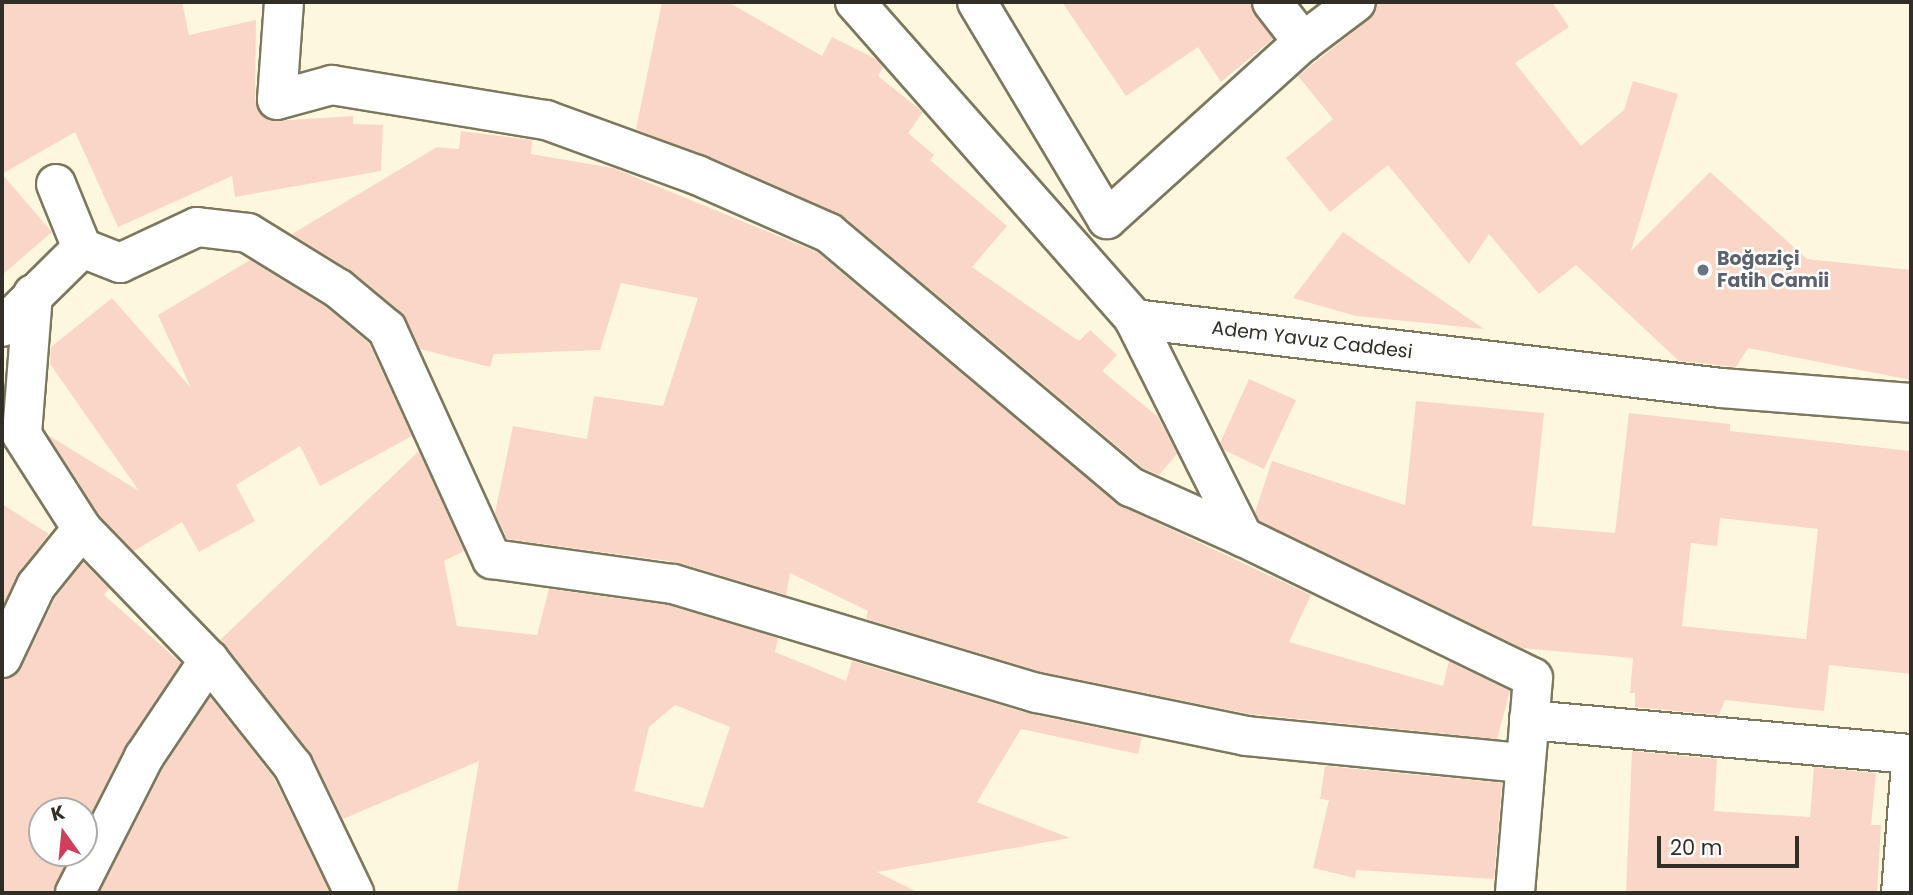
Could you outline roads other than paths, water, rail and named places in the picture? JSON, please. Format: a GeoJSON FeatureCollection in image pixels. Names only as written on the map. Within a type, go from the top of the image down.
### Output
{"type":"FeatureCollection","features":[{"type":"Feature","properties":{"kind":"street"},"geometry":{"type":"LineString","coordinates":[[284,2],[277,100],[332,85],[546,120],[697,175],[829,233],[1131,487],[1243,537],[1533,678],[1522,763],[1515,893]]}},
{"type":"Feature","properties":{"kind":"street"},"geometry":{"type":"LineString","coordinates":[[855,2],[1134,319],[1243,537]]}},
{"type":"Feature","properties":{"kind":"street"},"geometry":{"type":"LineString","coordinates":[[976,2],[1107,219],[1303,41],[1356,2]]}},
{"type":"Feature","properties":{"kind":"street"},"geometry":{"type":"LineString","coordinates":[[1272,2],[1303,41]]}},
{"type":"Feature","properties":{"kind":"street"},"geometry":{"type":"LineString","coordinates":[[56,184],[82,248],[120,263],[197,227],[248,233],[339,289],[387,329],[492,559],[673,584],[1037,693],[1247,736],[1522,763]]}},
{"type":"Feature","properties":{"kind":"street"},"geometry":{"type":"LineString","coordinates":[[2,327],[82,248]]}},
{"type":"Feature","properties":{"kind":"street"},"geometry":{"type":"LineString","coordinates":[[33,294],[22,435],[82,529],[209,660],[293,766],[354,893]]}},
{"type":"Feature","properties":{"kind":"street","name":"Adem Yavuz Caddesi"},"geometry":{"type":"LineString","coordinates":[[1134,319],[1721,388],[1911,403]]}},
{"type":"Feature","properties":{"kind":"street"},"geometry":{"type":"LineString","coordinates":[[2,658],[36,586],[82,529]]}},
{"type":"Feature","properties":{"kind":"street"},"geometry":{"type":"LineString","coordinates":[[75,893],[144,757],[209,660]]}},
{"type":"Feature","properties":{"kind":"street"},"geometry":{"type":"LineString","coordinates":[[1529,720],[1911,754]]}},
{"type":"Feature","properties":{"kind":"street"},"geometry":{"type":"LineString","coordinates":[[1901,893],[1911,763]]}},
{"type":"Feature","properties":{"kind":"place","name":"Boğaziçi Fatih Camii"},"geometry":{"type":"Point","coordinates":[1703,270]}}]}
